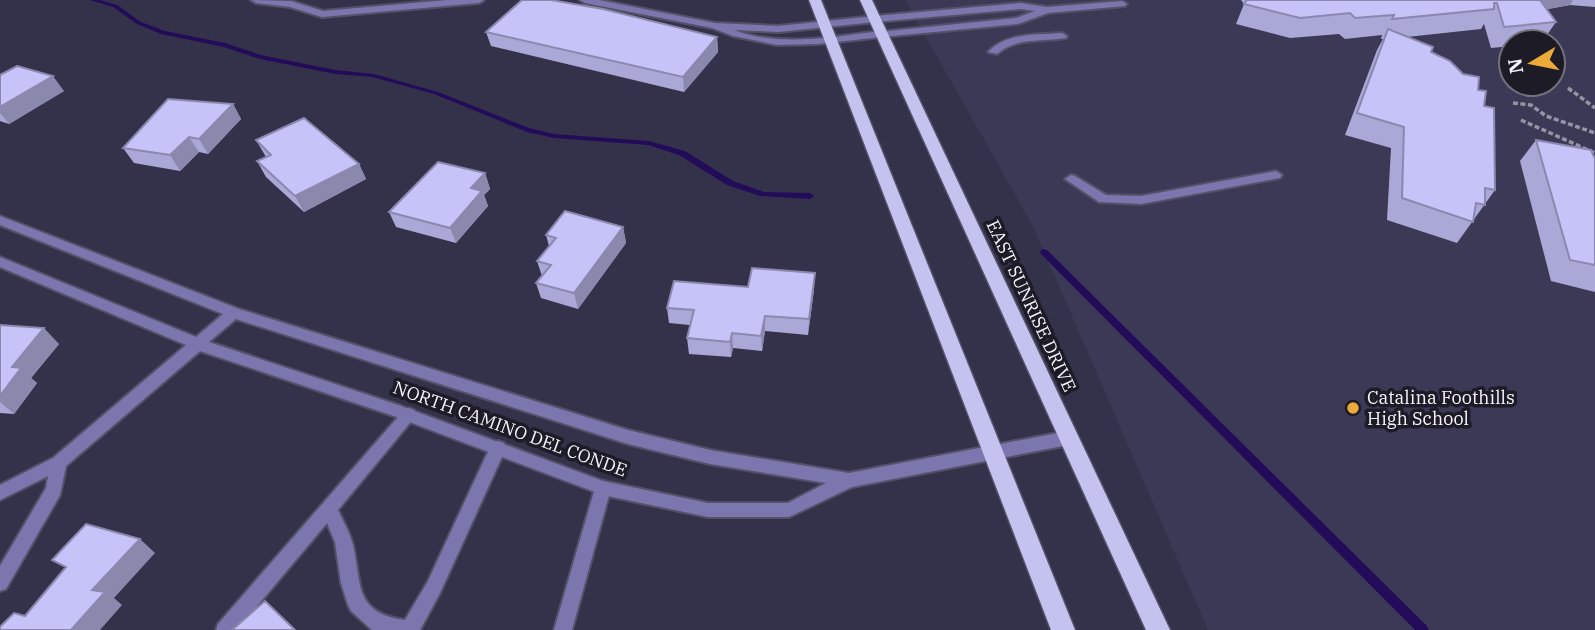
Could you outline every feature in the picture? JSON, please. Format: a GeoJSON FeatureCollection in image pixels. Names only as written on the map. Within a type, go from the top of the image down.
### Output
{"type":"FeatureCollection","features":[{"type":"Feature","properties":{"kind":"main road"},"geometry":{"type":"LineString","coordinates":[[815,0],[1063,630]]}},
{"type":"Feature","properties":{"kind":"main road","name":"EAST SUNRISE DRIVE"},"geometry":{"type":"LineString","coordinates":[[866,0],[1158,630]]}},
{"type":"Feature","properties":{"kind":"street"},"geometry":{"type":"LineString","coordinates":[[256,0],[296,2],[322,14],[479,0]]}},
{"type":"Feature","properties":{"kind":"street"},"geometry":{"type":"LineString","coordinates":[[586,0],[716,26],[827,31],[1018,21],[1047,10]]}},
{"type":"Feature","properties":{"kind":"street"},"geometry":{"type":"LineString","coordinates":[[716,26],[740,37],[767,43],[827,31],[879,27],[1020,6],[1047,10],[1122,4]]}},
{"type":"Feature","properties":{"kind":"street"},"geometry":{"type":"LineString","coordinates":[[993,52],[1001,44],[1018,39],[1062,36]]}},
{"type":"Feature","properties":{"kind":"street"},"geometry":{"type":"LineString","coordinates":[[1071,179],[1102,199],[1141,200],[1276,175]]}},
{"type":"Feature","properties":{"kind":"street","name":"NORTH CAMINO DEL CONDE"},"geometry":{"type":"LineString","coordinates":[[0,220],[234,313],[628,437],[709,457],[849,481]]}},
{"type":"Feature","properties":{"kind":"street","name":"NORTH CAMINO DEL CONDE"},"geometry":{"type":"LineString","coordinates":[[0,262],[200,345],[409,414],[603,488],[708,510],[789,510],[849,481],[1068,438]]}},
{"type":"Feature","properties":{"kind":"street"},"geometry":{"type":"LineString","coordinates":[[0,493],[59,463],[200,345],[234,313]]}},
{"type":"Feature","properties":{"kind":"street"},"geometry":{"type":"LineString","coordinates":[[225,630],[409,414]]}},
{"type":"Feature","properties":{"kind":"street"},"geometry":{"type":"LineString","coordinates":[[329,508],[344,542],[350,583],[357,604],[382,626],[410,630],[434,587],[498,448]]}},
{"type":"Feature","properties":{"kind":"street"},"geometry":{"type":"LineString","coordinates":[[0,583],[8,574],[54,490],[59,463]]}},
{"type":"Feature","properties":{"kind":"street"},"geometry":{"type":"LineString","coordinates":[[563,630],[603,488]]}},
{"type":"Feature","properties":{"kind":"path"},"geometry":{"type":"LineString","coordinates":[[1567,89],[1595,108]]}},
{"type":"Feature","properties":{"kind":"path"},"geometry":{"type":"LineString","coordinates":[[1513,103],[1531,104],[1546,116],[1595,133]]}},
{"type":"Feature","properties":{"kind":"path"},"geometry":{"type":"LineString","coordinates":[[1521,120],[1595,153]]}},
{"type":"Feature","properties":{"kind":"shaded area","name":"Catalina Foothills High School"},"geometry":{"type":"Polygon","coordinates":[[[905,0],[1595,0],[1595,630],[1208,630],[1033,226],[905,0]]]}},
{"type":"Feature","properties":{"kind":"building"},"geometry":{"type":"Polygon","coordinates":[[[522,0],[551,0],[603,9],[717,37],[683,77],[486,32],[522,0]]]}},
{"type":"Feature","properties":{"kind":"building"},"geometry":{"type":"Polygon","coordinates":[[[1247,0],[1540,0],[1556,22],[1504,27],[1497,3],[1494,3],[1494,9],[1392,19],[1394,15],[1355,18],[1350,13],[1300,18],[1244,4],[1247,0]]]}},
{"type":"Feature","properties":{"kind":"building"},"geometry":{"type":"Polygon","coordinates":[[[1388,29],[1433,47],[1431,52],[1450,61],[1463,74],[1479,77],[1478,90],[1486,91],[1484,106],[1494,108],[1495,190],[1485,188],[1485,205],[1476,203],[1473,222],[1402,198],[1404,127],[1357,113],[1388,29]]]}},
{"type":"Feature","properties":{"kind":"building"},"geometry":{"type":"Polygon","coordinates":[[[17,66],[53,76],[0,107],[0,75],[17,66]]]}},
{"type":"Feature","properties":{"kind":"building"},"geometry":{"type":"Polygon","coordinates":[[[168,99],[233,104],[199,139],[189,137],[170,155],[123,148],[168,99]]]}},
{"type":"Feature","properties":{"kind":"building"},"geometry":{"type":"Polygon","coordinates":[[[304,118],[359,164],[295,196],[257,161],[271,155],[256,140],[304,118]]]}},
{"type":"Feature","properties":{"kind":"building"},"geometry":{"type":"Polygon","coordinates":[[[1536,140],[1591,150],[1595,159],[1595,265],[1570,260],[1536,140]]]}},
{"type":"Feature","properties":{"kind":"building"},"geometry":{"type":"Polygon","coordinates":[[[438,162],[485,173],[471,188],[482,191],[450,228],[389,212],[438,162]]]}},
{"type":"Feature","properties":{"kind":"building"},"geometry":{"type":"Polygon","coordinates":[[[565,211],[623,227],[574,293],[536,283],[551,265],[537,261],[556,238],[546,235],[565,211]]]}},
{"type":"Feature","properties":{"kind":"building"},"geometry":{"type":"Polygon","coordinates":[[[752,268],[815,273],[809,319],[765,316],[761,336],[732,333],[730,342],[687,338],[694,310],[667,308],[674,281],[748,287],[752,268]]]}},
{"type":"Feature","properties":{"kind":"building"},"geometry":{"type":"Polygon","coordinates":[[[0,325],[44,328],[12,367],[21,368],[0,396],[0,325]]]}},
{"type":"Feature","properties":{"kind":"building"},"geometry":{"type":"Polygon","coordinates":[[[86,524],[140,539],[92,590],[105,592],[71,630],[0,630],[14,613],[25,616],[66,567],[52,560],[86,524]]]}},
{"type":"Feature","properties":{"kind":"building"},"geometry":{"type":"Polygon","coordinates":[[[265,601],[295,630],[232,630],[265,601]]]}},
{"type":"Feature","properties":{"kind":"waterway"},"geometry":{"type":"LineString","coordinates":[[93,0],[115,6],[139,23],[163,33],[225,45],[260,57],[335,72],[372,75],[436,93],[527,130],[554,136],[649,143],[682,153],[730,183],[763,194],[810,196]]}},
{"type":"Feature","properties":{"kind":"waterway"},"geometry":{"type":"LineString","coordinates":[[1044,252],[1423,630]]}},
{"type":"Feature","properties":{"kind":"place","name":"Catalina Foothills High School"},"geometry":{"type":"Point","coordinates":[1353,408]}}]}
